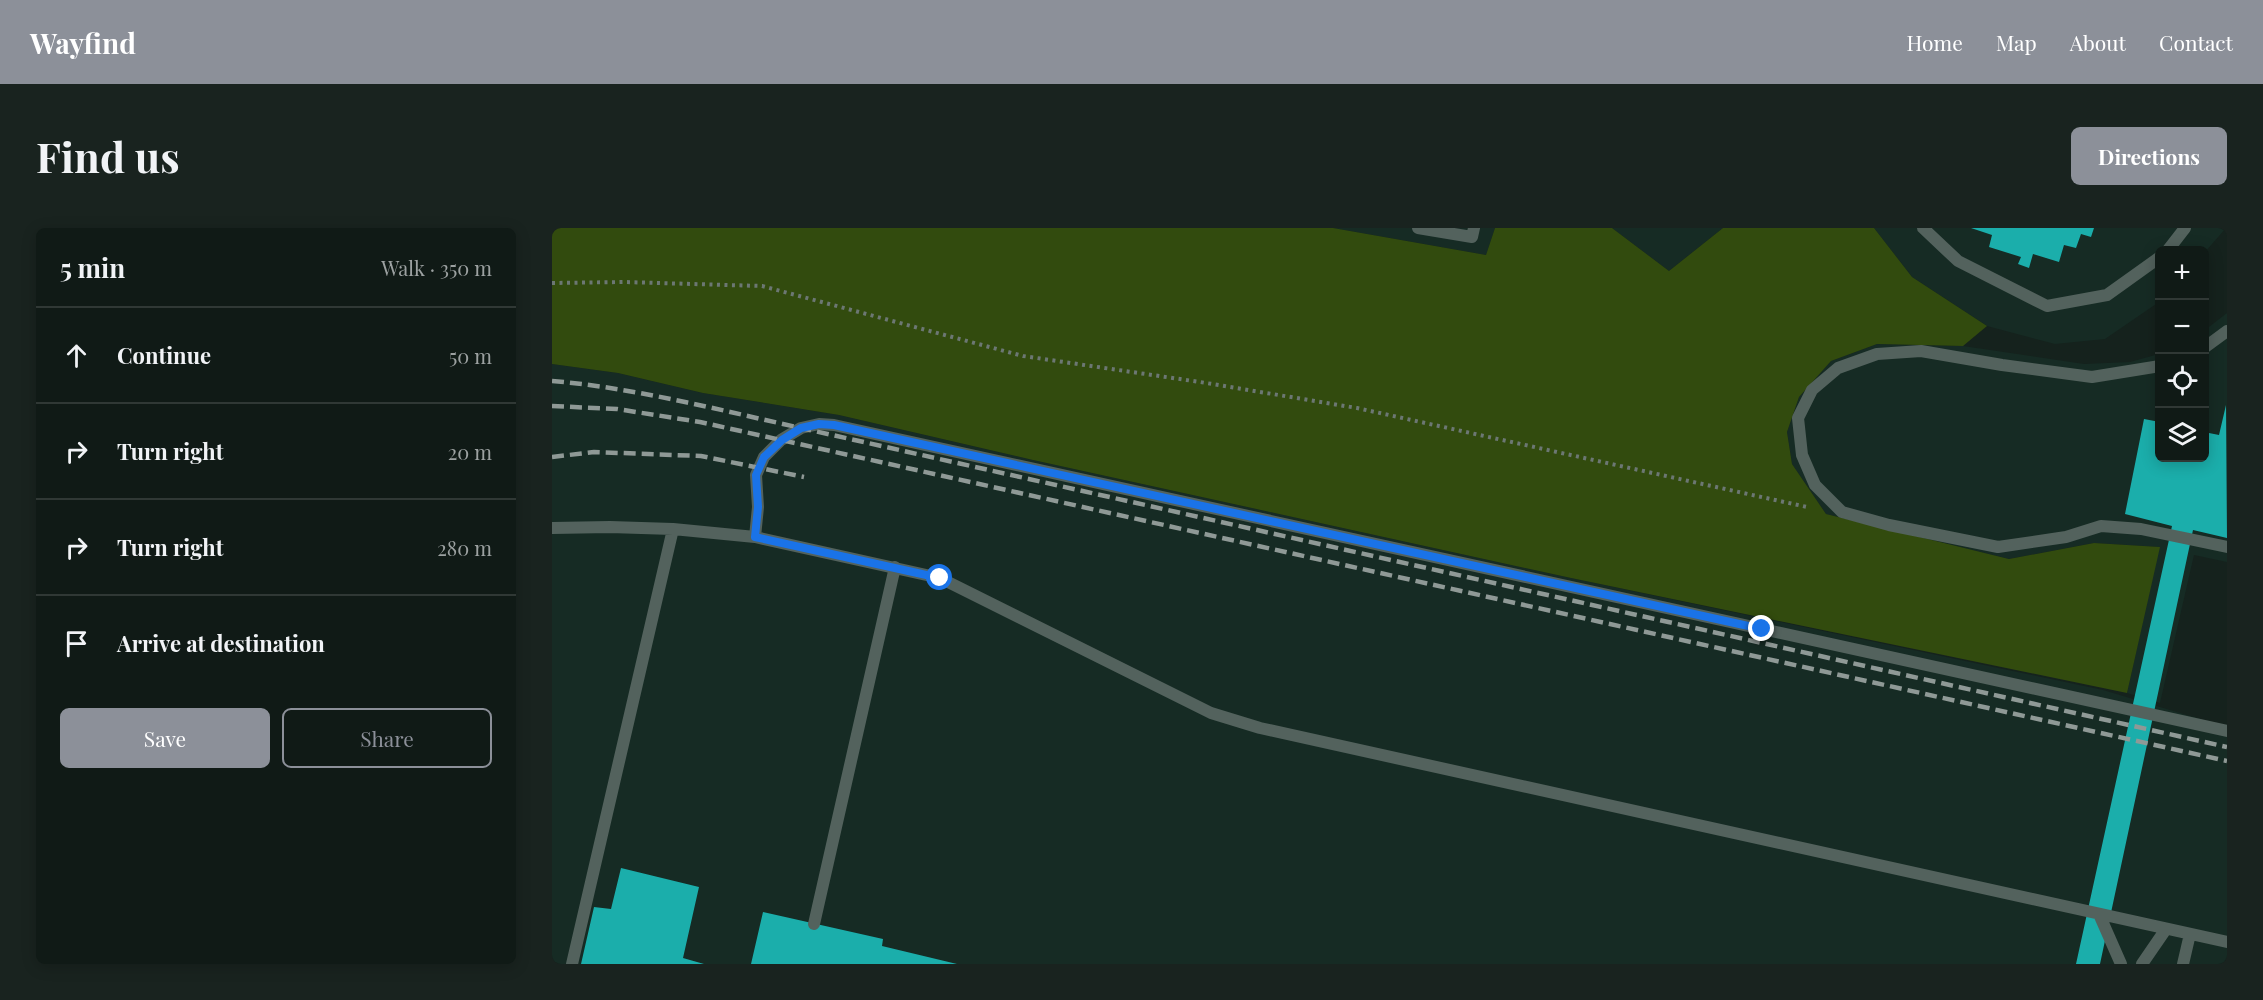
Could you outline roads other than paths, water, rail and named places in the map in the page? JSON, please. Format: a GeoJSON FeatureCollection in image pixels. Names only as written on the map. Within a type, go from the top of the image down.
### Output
{"type":"FeatureCollection","features":[{"type":"Feature","properties":{"kind":"lane"},"geometry":{"type":"LineString","coordinates":[[1418,228],[1472,237],[1474,228]]}},
{"type":"Feature","properties":{"kind":"lane"},"geometry":{"type":"LineString","coordinates":[[1923,228],[1958,261],[2047,306],[2107,295],[2155,261]]}},
{"type":"Feature","properties":{"kind":"lane"},"geometry":{"type":"LineString","coordinates":[[2171,246],[2185,228]]}},
{"type":"Feature","properties":{"kind":"lane"},"geometry":{"type":"LineString","coordinates":[[2209,345],[2227,331]]}},
{"type":"Feature","properties":{"kind":"lane"},"geometry":{"type":"LineString","coordinates":[[2155,367],[2092,377],[1921,351],[1877,354],[1838,368],[1812,390],[1798,418],[1802,454],[1815,485],[1842,512],[1889,525],[1998,547],[2066,537],[2102,526],[2141,530],[2227,548]]}},
{"type":"Feature","properties":{"kind":"lane"},"geometry":{"type":"LineString","coordinates":[[755,537],[758,507],[756,475],[764,457],[782,440],[801,428],[819,424],[834,425],[2227,731]]}},
{"type":"Feature","properties":{"kind":"lane"},"geometry":{"type":"LineString","coordinates":[[552,528],[673,529],[755,537],[940,578],[1211,713],[1260,728],[2227,942]]}},
{"type":"Feature","properties":{"kind":"lane"},"geometry":{"type":"LineString","coordinates":[[572,964],[673,529]]}},
{"type":"Feature","properties":{"kind":"lane"},"geometry":{"type":"LineString","coordinates":[[814,924],[895,567]]}},
{"type":"Feature","properties":{"kind":"lane"},"geometry":{"type":"LineString","coordinates":[[2099,914],[2121,964]]}},
{"type":"Feature","properties":{"kind":"lane"},"geometry":{"type":"LineString","coordinates":[[2142,964],[2166,929]]}},
{"type":"Feature","properties":{"kind":"lane"},"geometry":{"type":"LineString","coordinates":[[2183,964],[2190,934]]}},
{"type":"Feature","properties":{"kind":"railway"},"geometry":{"type":"LineString","coordinates":[[552,381],[646,394],[708,407],[2227,747]]}},
{"type":"Feature","properties":{"kind":"railway"},"geometry":{"type":"LineString","coordinates":[[552,406],[617,409],[700,422],[2227,761]]}},
{"type":"Feature","properties":{"kind":"railway"},"geometry":{"type":"LineString","coordinates":[[552,457],[594,452],[701,456],[804,477]]}}]}
